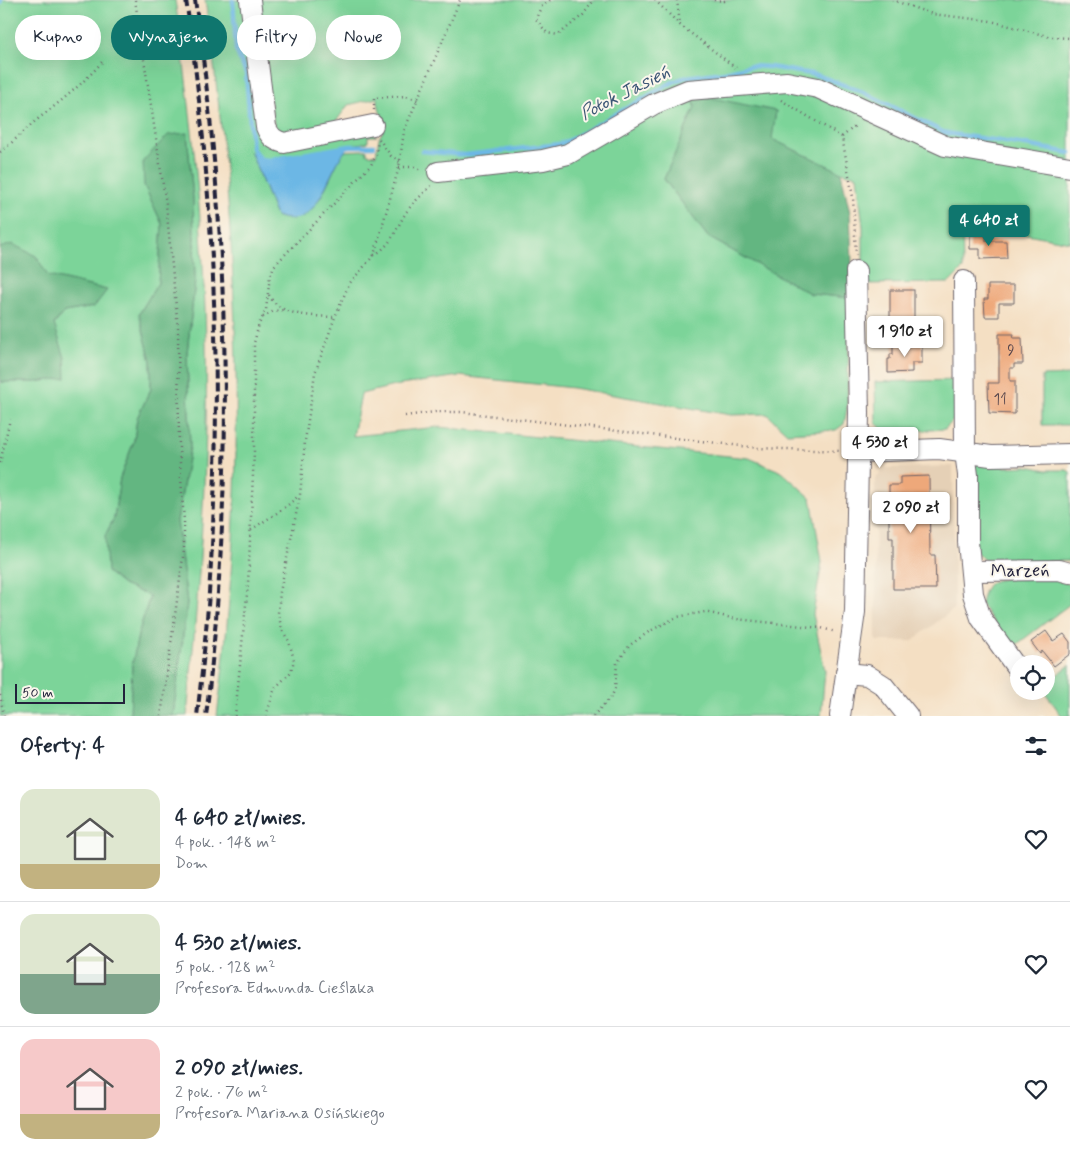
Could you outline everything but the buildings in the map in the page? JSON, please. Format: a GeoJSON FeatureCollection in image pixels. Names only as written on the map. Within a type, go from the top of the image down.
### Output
{"type":"FeatureCollection","features":[{"type":"Feature","properties":{"kind":"street"},"geometry":{"type":"LineString","coordinates":[[250,0],[266,127],[269,135],[275,141],[284,143],[373,125]]}},
{"type":"Feature","properties":{"kind":"street"},"geometry":{"type":"LineString","coordinates":[[438,172],[543,160],[568,154],[654,104],[688,90],[787,82],[818,88],[945,146],[1070,167]]}},
{"type":"Feature","properties":{"kind":"street"},"geometry":{"type":"LineString","coordinates":[[840,716],[855,612],[859,452],[856,271]]}},
{"type":"Feature","properties":{"kind":"street","name":"Marzeń"},"geometry":{"type":"LineString","coordinates":[[964,281],[965,452],[968,475],[968,542],[973,594],[981,618],[1010,658]]}},
{"type":"Feature","properties":{"kind":"street"},"geometry":{"type":"LineString","coordinates":[[859,452],[938,449],[991,456],[1070,454]]}},
{"type":"Feature","properties":{"kind":"street","name":"Marzeń"},"geometry":{"type":"LineString","coordinates":[[971,571],[1059,570],[1070,573]]}},
{"type":"Feature","properties":{"kind":"street"},"geometry":{"type":"LineString","coordinates":[[846,673],[867,675],[883,685],[908,716]]}},
{"type":"Feature","properties":{"kind":"path"},"geometry":{"type":"LineString","coordinates":[[135,0],[166,204],[178,328],[179,449],[184,550],[161,716]]}},
{"type":"Feature","properties":{"kind":"path"},"geometry":{"type":"LineString","coordinates":[[374,255],[399,167],[404,131],[460,0]]}},
{"type":"Feature","properties":{"kind":"path"},"geometry":{"type":"LineString","coordinates":[[550,0],[541,7],[536,19],[547,33],[558,35],[583,14],[594,0]]}},
{"type":"Feature","properties":{"kind":"path"},"geometry":{"type":"LineString","coordinates":[[655,0],[680,25],[728,62]]}},
{"type":"Feature","properties":{"kind":"path"},"geometry":{"type":"LineString","coordinates":[[677,0],[680,25]]}},
{"type":"Feature","properties":{"kind":"path"},"geometry":{"type":"LineString","coordinates":[[714,0],[728,0]]}},
{"type":"Feature","properties":{"kind":"path"},"geometry":{"type":"LineString","coordinates":[[892,0],[932,14],[992,21],[1051,38],[1070,38]]}},
{"type":"Feature","properties":{"kind":"path"},"geometry":{"type":"LineString","coordinates":[[0,152],[62,101],[102,62]]}},
{"type":"Feature","properties":{"kind":"path"},"geometry":{"type":"LineString","coordinates":[[373,125],[374,98],[406,96],[418,100]]}},
{"type":"Feature","properties":{"kind":"path"},"geometry":{"type":"LineString","coordinates":[[778,98],[842,137],[853,197],[856,271]]}},
{"type":"Feature","properties":{"kind":"path"},"geometry":{"type":"LineString","coordinates":[[235,716],[245,627],[251,530],[254,452],[254,343],[258,324],[266,310],[270,276],[274,266],[371,165],[376,155],[378,138],[392,156],[400,162]]}},
{"type":"Feature","properties":{"kind":"path"},"geometry":{"type":"LineString","coordinates":[[266,716],[275,688],[291,672],[294,660],[291,648],[282,630],[278,613],[280,592],[300,495],[305,441],[315,373],[349,284],[374,255],[383,250],[400,226],[410,207],[431,186],[438,172],[415,167],[399,167]]}},
{"type":"Feature","properties":{"kind":"path"},"geometry":{"type":"LineString","coordinates":[[268,294],[277,306],[285,310],[314,316],[335,317]]}},
{"type":"Feature","properties":{"kind":"path"},"geometry":{"type":"LineString","coordinates":[[262,317],[285,310]]}},
{"type":"Feature","properties":{"kind":"path"},"geometry":{"type":"LineString","coordinates":[[406,416],[435,412],[462,412],[758,448],[859,452]]}},
{"type":"Feature","properties":{"kind":"path"},"geometry":{"type":"LineString","coordinates":[[0,463],[10,419]]}},
{"type":"Feature","properties":{"kind":"path"},"geometry":{"type":"LineString","coordinates":[[251,530],[266,519],[285,510],[300,495]]}},
{"type":"Feature","properties":{"kind":"path"},"geometry":{"type":"LineString","coordinates":[[592,716],[612,696],[615,688],[617,663],[630,644],[677,617],[705,612],[754,621],[821,628],[836,632],[850,642]]}},
{"type":"Feature","properties":{"kind":"path"},"geometry":{"type":"LineString","coordinates":[[0,695],[4,716]]}},
{"type":"Feature","properties":{"kind":"shaded area"},"geometry":{"type":"Polygon","coordinates":[[[953,466],[954,609],[912,641],[876,641],[875,479],[886,468],[953,466]]]}},
{"type":"Feature","properties":{"kind":"green space"},"geometry":{"type":"Polygon","coordinates":[[[0,0],[175,0],[177,15],[111,15],[111,60],[183,60],[189,106],[200,212],[203,266],[206,426],[201,535],[187,716],[173,716],[187,603],[177,521],[190,447],[187,353],[195,281],[193,198],[187,133],[144,185],[162,224],[158,283],[139,314],[151,361],[151,389],[137,418],[134,441],[120,478],[114,518],[105,536],[123,585],[150,596],[138,635],[132,666],[130,716],[0,716],[0,382],[36,382],[65,358],[54,325],[64,312],[94,307],[106,290],[47,276],[36,256],[0,248],[0,0]]]}},
{"type":"Feature","properties":{"kind":"green space"},"geometry":{"type":"Polygon","coordinates":[[[205,0],[246,0],[249,15],[237,15],[237,60],[256,60],[270,141],[373,133],[377,136],[368,136],[368,142],[269,160],[260,159],[252,149],[251,153],[276,216],[310,210],[322,195],[342,153],[344,151],[367,150],[367,154],[376,155],[379,138],[384,129],[377,98],[348,105],[332,127],[276,137],[264,60],[316,60],[316,15],[256,15],[254,0],[1070,0],[1070,242],[962,222],[963,269],[949,283],[865,284],[863,273],[863,227],[857,176],[841,172],[771,139],[776,111],[695,107],[664,179],[708,237],[811,294],[850,298],[847,409],[844,424],[836,430],[787,433],[767,414],[731,415],[573,388],[459,376],[394,386],[361,394],[353,436],[438,427],[749,458],[782,472],[811,498],[822,562],[813,614],[825,671],[821,716],[217,716],[227,627],[233,537],[236,358],[226,178],[213,60],[227,60],[227,15],[207,15],[205,0]]]}},
{"type":"Feature","properties":{"kind":"green space"},"geometry":{"type":"Polygon","coordinates":[[[692,94],[776,111],[772,139],[841,172],[850,213],[852,264],[850,298],[811,294],[708,237],[664,179],[695,107],[692,94]]]}},
{"type":"Feature","properties":{"kind":"green space"},"geometry":{"type":"Polygon","coordinates":[[[187,133],[193,198],[195,281],[187,353],[190,447],[177,521],[187,603],[173,716],[130,716],[132,666],[138,635],[150,596],[123,585],[107,572],[105,536],[114,518],[120,478],[134,441],[137,418],[151,389],[151,361],[139,314],[158,283],[162,224],[144,185],[143,161],[168,135],[187,133]]]}},
{"type":"Feature","properties":{"kind":"green space"},"geometry":{"type":"Polygon","coordinates":[[[12,244],[36,256],[48,276],[107,290],[94,307],[64,312],[54,324],[65,358],[66,378],[36,382],[0,382],[0,248],[12,244]]]}},
{"type":"Feature","properties":{"kind":"green space"},"geometry":{"type":"Polygon","coordinates":[[[1070,375],[1070,425],[1042,425],[1042,376],[1070,375]]]}},
{"type":"Feature","properties":{"kind":"green space"},"geometry":{"type":"Polygon","coordinates":[[[955,380],[956,418],[945,429],[886,433],[876,423],[875,382],[955,380]]]}},
{"type":"Feature","properties":{"kind":"green space"},"geometry":{"type":"Polygon","coordinates":[[[990,462],[1005,467],[1027,466],[1047,470],[1067,470],[1070,472],[1070,561],[986,562],[975,551],[974,465],[990,462]]]}},
{"type":"Feature","properties":{"kind":"green space"},"geometry":{"type":"Polygon","coordinates":[[[1045,578],[1066,583],[1070,586],[1070,604],[1012,648],[981,604],[983,595],[989,584],[997,580],[1045,578]]]}},
{"type":"Feature","properties":{"kind":"green space"},"geometry":{"type":"Polygon","coordinates":[[[1070,665],[1070,716],[1062,716],[1050,700],[1055,700],[1055,676],[1070,665]]]}},
{"type":"Feature","properties":{"kind":"water"},"geometry":{"type":"Polygon","coordinates":[[[350,146],[334,169],[313,208],[303,216],[291,219],[276,216],[251,153],[252,148],[259,159],[269,160],[350,146]]]}},
{"type":"Feature","properties":{"kind":"waterway","name":"Potok Jasień"},"geometry":{"type":"LineString","coordinates":[[233,0],[236,50],[246,73],[252,148],[260,159],[269,160],[350,146],[374,146]]}},
{"type":"Feature","properties":{"kind":"waterway","name":"Potok Jasień"},"geometry":{"type":"LineString","coordinates":[[422,151],[465,155],[560,144],[673,82],[686,77],[725,72],[750,66],[770,67],[817,75],[863,92],[943,132],[1070,153]]}},
{"type":"Feature","properties":{"kind":"railway"},"geometry":{"type":"LineString","coordinates":[[186,0],[207,178],[216,358],[212,537],[206,627],[197,716]]}},
{"type":"Feature","properties":{"kind":"railway"},"geometry":{"type":"LineString","coordinates":[[195,0],[216,178],[222,268],[224,358],[221,537],[215,627],[206,716]]}}]}
